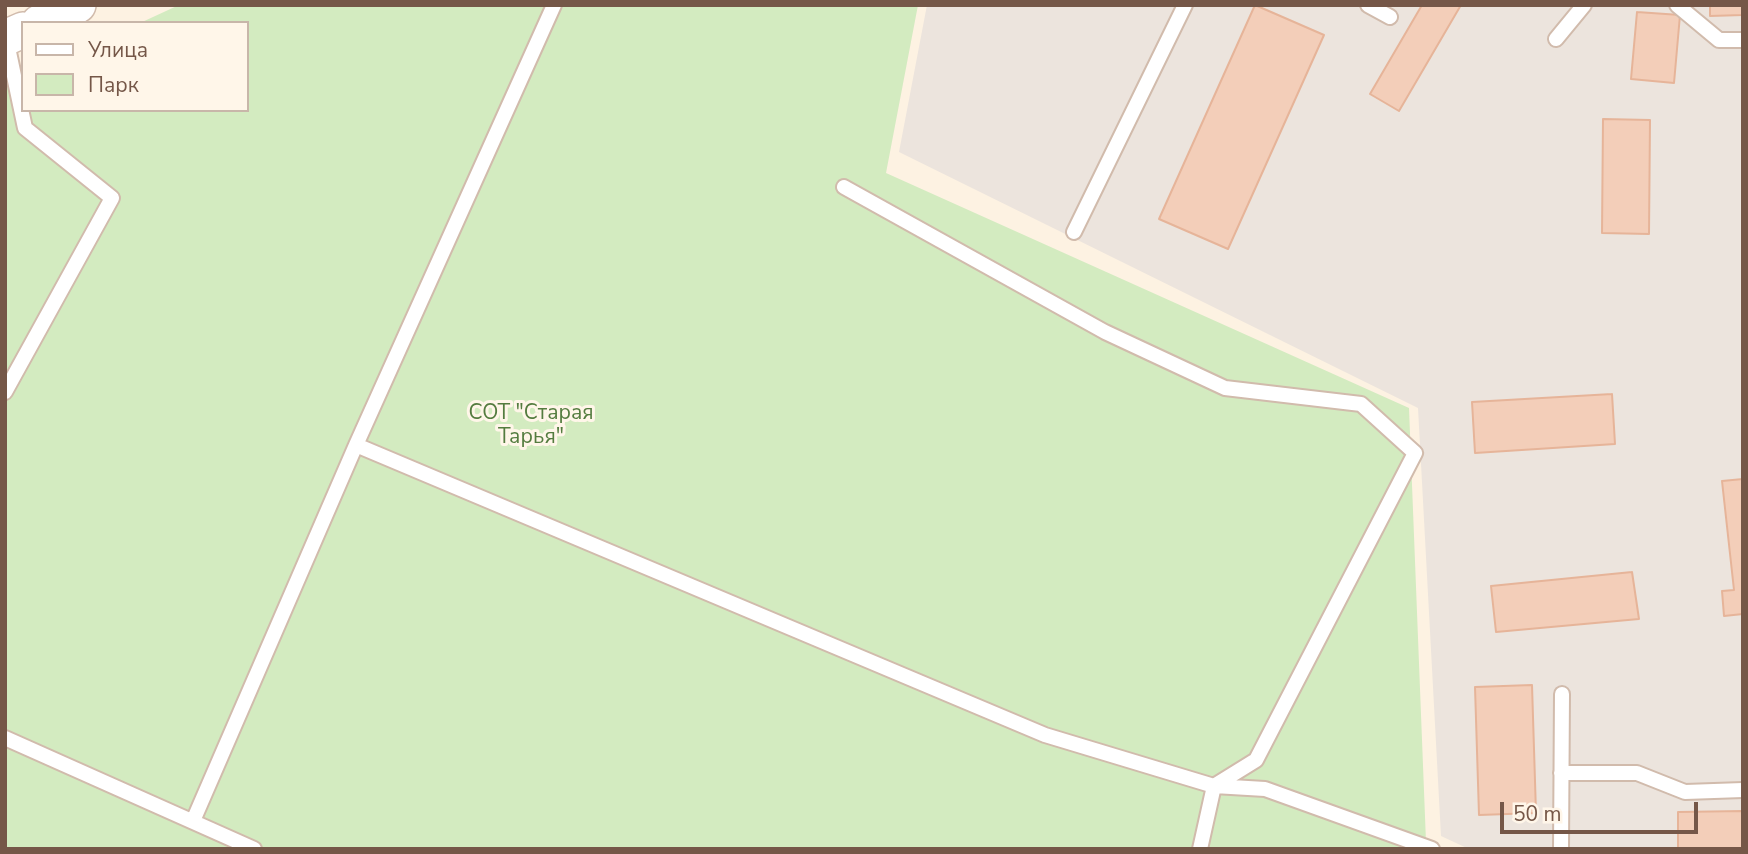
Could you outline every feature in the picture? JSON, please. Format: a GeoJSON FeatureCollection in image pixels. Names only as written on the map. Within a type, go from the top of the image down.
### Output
{"type":"FeatureCollection","features":[{"type":"Feature","properties":{"kind":"street"},"geometry":{"type":"LineString","coordinates":[[43,21],[78,5]]}},
{"type":"Feature","properties":{"kind":"lane"},"geometry":{"type":"LineString","coordinates":[[193,821],[356,445],[554,5]]}},
{"type":"Feature","properties":{"kind":"lane"},"geometry":{"type":"LineString","coordinates":[[1074,232],[1185,5]]}},
{"type":"Feature","properties":{"kind":"lane"},"geometry":{"type":"LineString","coordinates":[[1368,5],[1390,17]]}},
{"type":"Feature","properties":{"kind":"lane"},"geometry":{"type":"LineString","coordinates":[[1556,39],[1584,5]]}},
{"type":"Feature","properties":{"kind":"lane"},"geometry":{"type":"LineString","coordinates":[[1677,5],[1719,40],[1743,40]]}},
{"type":"Feature","properties":{"kind":"lane"},"geometry":{"type":"LineString","coordinates":[[6,38],[21,109]]}},
{"type":"Feature","properties":{"kind":"lane"},"geometry":{"type":"LineString","coordinates":[[5,392],[112,198],[25,128],[22,112]]}},
{"type":"Feature","properties":{"kind":"lane"},"geometry":{"type":"LineString","coordinates":[[844,187],[1105,332],[1225,388],[1361,404],[1415,453],[1256,760],[1213,786],[1200,849]]}},
{"type":"Feature","properties":{"kind":"lane"},"geometry":{"type":"LineString","coordinates":[[356,445],[1045,735],[1213,786],[1265,789],[1432,849]]}},
{"type":"Feature","properties":{"kind":"lane"},"geometry":{"type":"LineString","coordinates":[[1561,849],[1562,694]]}},
{"type":"Feature","properties":{"kind":"lane"},"geometry":{"type":"LineString","coordinates":[[5,738],[254,849]]}},
{"type":"Feature","properties":{"kind":"lane"},"geometry":{"type":"LineString","coordinates":[[1561,773],[1637,773],[1685,792],[1743,790]]}},
{"type":"Feature","properties":{"kind":"shaded area"},"geometry":{"type":"Polygon","coordinates":[[[927,5],[1743,5],[1743,849],[1469,849],[1441,836],[1418,408],[899,152],[927,5]]]}},
{"type":"Feature","properties":{"kind":"green space","name":"СОТ \"Старая Тарья\""},"geometry":{"type":"Polygon","coordinates":[[[179,5],[918,5],[886,173],[1409,408],[1426,842],[1440,849],[5,849],[5,82],[21,75],[21,112],[248,112],[248,21],[144,21],[179,5]]]}},
{"type":"Feature","properties":{"kind":"building"},"geometry":{"type":"Polygon","coordinates":[[[1255,5],[1324,35],[1228,249],[1159,219],[1255,5]]]}},
{"type":"Feature","properties":{"kind":"building"},"geometry":{"type":"Polygon","coordinates":[[[1422,5],[1461,5],[1399,111],[1370,94],[1422,5]]]}},
{"type":"Feature","properties":{"kind":"building"},"geometry":{"type":"Polygon","coordinates":[[[1710,5],[1743,5],[1743,15],[1710,16],[1710,5]]]}},
{"type":"Feature","properties":{"kind":"building"},"geometry":{"type":"Polygon","coordinates":[[[1637,12],[1680,15],[1674,83],[1631,79],[1637,12]]]}},
{"type":"Feature","properties":{"kind":"building"},"geometry":{"type":"Polygon","coordinates":[[[1603,119],[1650,120],[1649,234],[1602,233],[1603,119]]]}},
{"type":"Feature","properties":{"kind":"building"},"geometry":{"type":"Polygon","coordinates":[[[1612,394],[1615,444],[1475,453],[1472,402],[1612,394]]]}},
{"type":"Feature","properties":{"kind":"building"},"geometry":{"type":"Polygon","coordinates":[[[1743,479],[1743,614],[1724,616],[1722,591],[1734,590],[1722,481],[1743,479]]]}},
{"type":"Feature","properties":{"kind":"building"},"geometry":{"type":"Polygon","coordinates":[[[1632,572],[1639,619],[1496,632],[1491,586],[1632,572]]]}},
{"type":"Feature","properties":{"kind":"building"},"geometry":{"type":"Polygon","coordinates":[[[1532,685],[1536,813],[1479,815],[1475,687],[1532,685]]]}},
{"type":"Feature","properties":{"kind":"building"},"geometry":{"type":"Polygon","coordinates":[[[1743,811],[1743,849],[1678,849],[1678,812],[1743,811]]]}}]}
